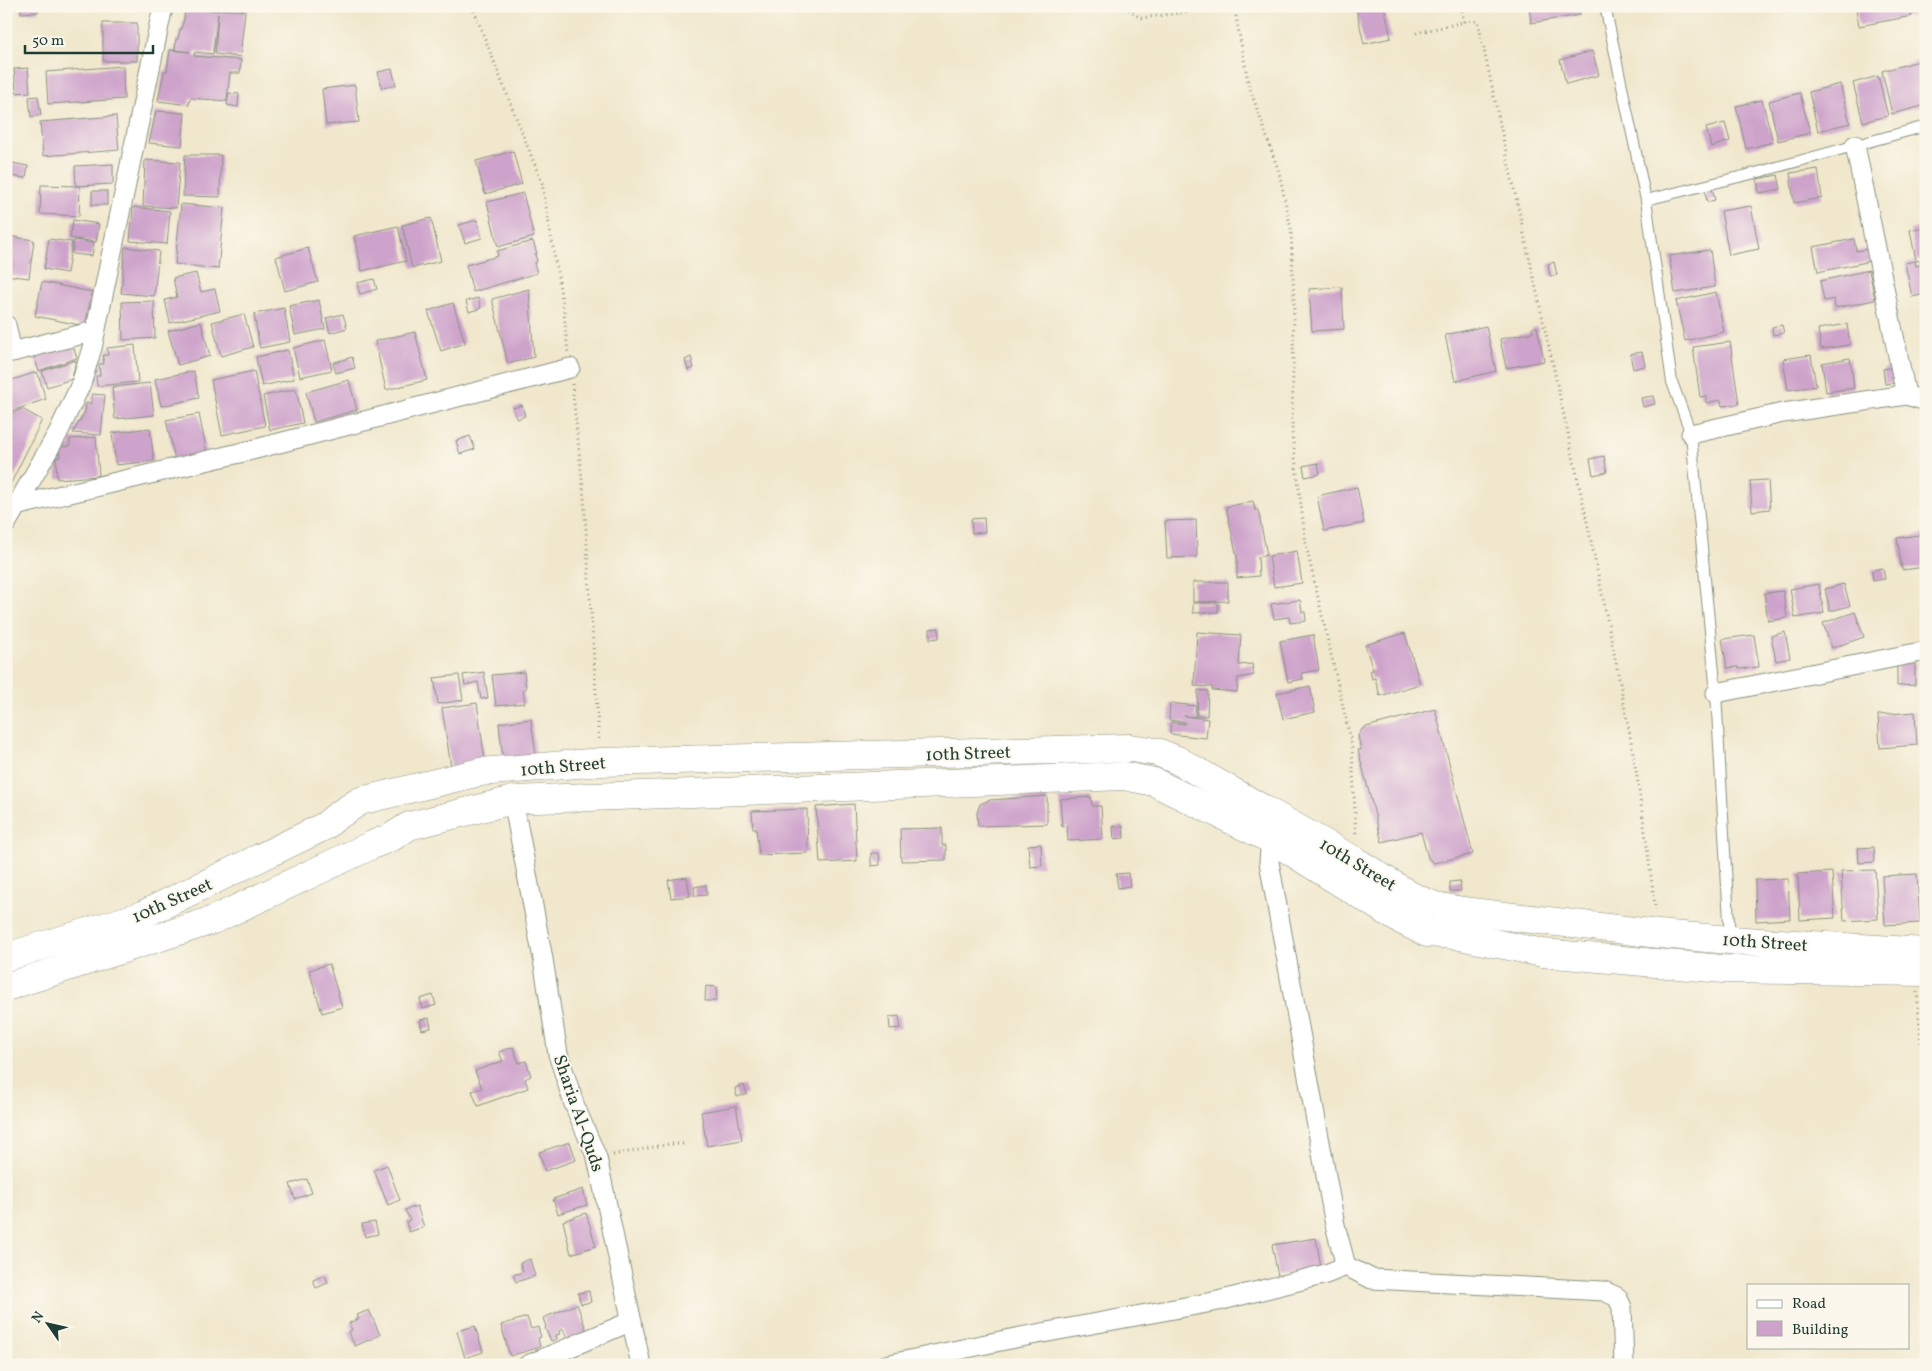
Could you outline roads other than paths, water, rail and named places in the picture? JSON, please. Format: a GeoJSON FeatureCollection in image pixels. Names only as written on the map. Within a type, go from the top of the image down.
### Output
{"type":"FeatureCollection","features":[{"type":"Feature","properties":{"kind":"main road","name":"10th Street"},"geometry":{"type":"LineString","coordinates":[[6,957],[140,916],[325,826],[360,801],[480,772],[601,762],[1130,748],[1157,752],[1177,760],[1357,862],[1411,896],[1435,906],[1462,911],[1659,934],[1730,940],[1922,965]]}},
{"type":"Feature","properties":{"kind":"main road","name":"10th Street"},"geometry":{"type":"LineString","coordinates":[[6,987],[213,920],[372,845],[392,838],[409,826],[513,800],[1124,776],[1154,782],[1274,840],[1397,918],[1427,933],[1455,935],[1543,953],[1723,969],[1922,965]]}},
{"type":"Feature","properties":{"kind":"street"},"geometry":{"type":"LineString","coordinates":[[6,524],[58,432],[81,384],[95,331],[162,11],[165,6]]}},
{"type":"Feature","properties":{"kind":"street"},"geometry":{"type":"LineString","coordinates":[[1855,146],[1906,395]]}},
{"type":"Feature","properties":{"kind":"street"},"geometry":{"type":"LineString","coordinates":[[6,325],[12,352],[95,331]]}},
{"type":"Feature","properties":{"kind":"street"},"geometry":{"type":"LineString","coordinates":[[15,506],[252,450],[570,368]]}},
{"type":"Feature","properties":{"kind":"street"},"geometry":{"type":"LineString","coordinates":[[1691,434],[1782,413],[1906,395],[1926,401]]}},
{"type":"Feature","properties":{"kind":"street"},"geometry":{"type":"LineString","coordinates":[[1716,693],[1926,651]]}},
{"type":"Feature","properties":{"kind":"street","name":"Sharia Al-Quds"},"geometry":{"type":"LineString","coordinates":[[513,800],[543,959],[558,1054],[574,1104],[597,1158],[640,1365]]}},
{"type":"Feature","properties":{"kind":"street"},"geometry":{"type":"LineString","coordinates":[[1274,840],[1270,850],[1269,862],[1335,1225],[1346,1266]]}},
{"type":"Feature","properties":{"kind":"street"},"geometry":{"type":"LineString","coordinates":[[886,1365],[1010,1339],[1211,1302],[1326,1274],[1346,1266],[1372,1279],[1604,1291],[1617,1297],[1622,1307],[1624,1365]]}},
{"type":"Feature","properties":{"kind":"street"},"geometry":{"type":"LineString","coordinates":[[528,1365],[632,1322]]}},
{"type":"Feature","properties":{"kind":"lane"},"geometry":{"type":"LineString","coordinates":[[1605,6],[1646,200],[1672,382],[1691,434],[1716,693],[1730,940]]}},
{"type":"Feature","properties":{"kind":"lane"},"geometry":{"type":"LineString","coordinates":[[1646,200],[1759,172],[1926,126]]}}]}
